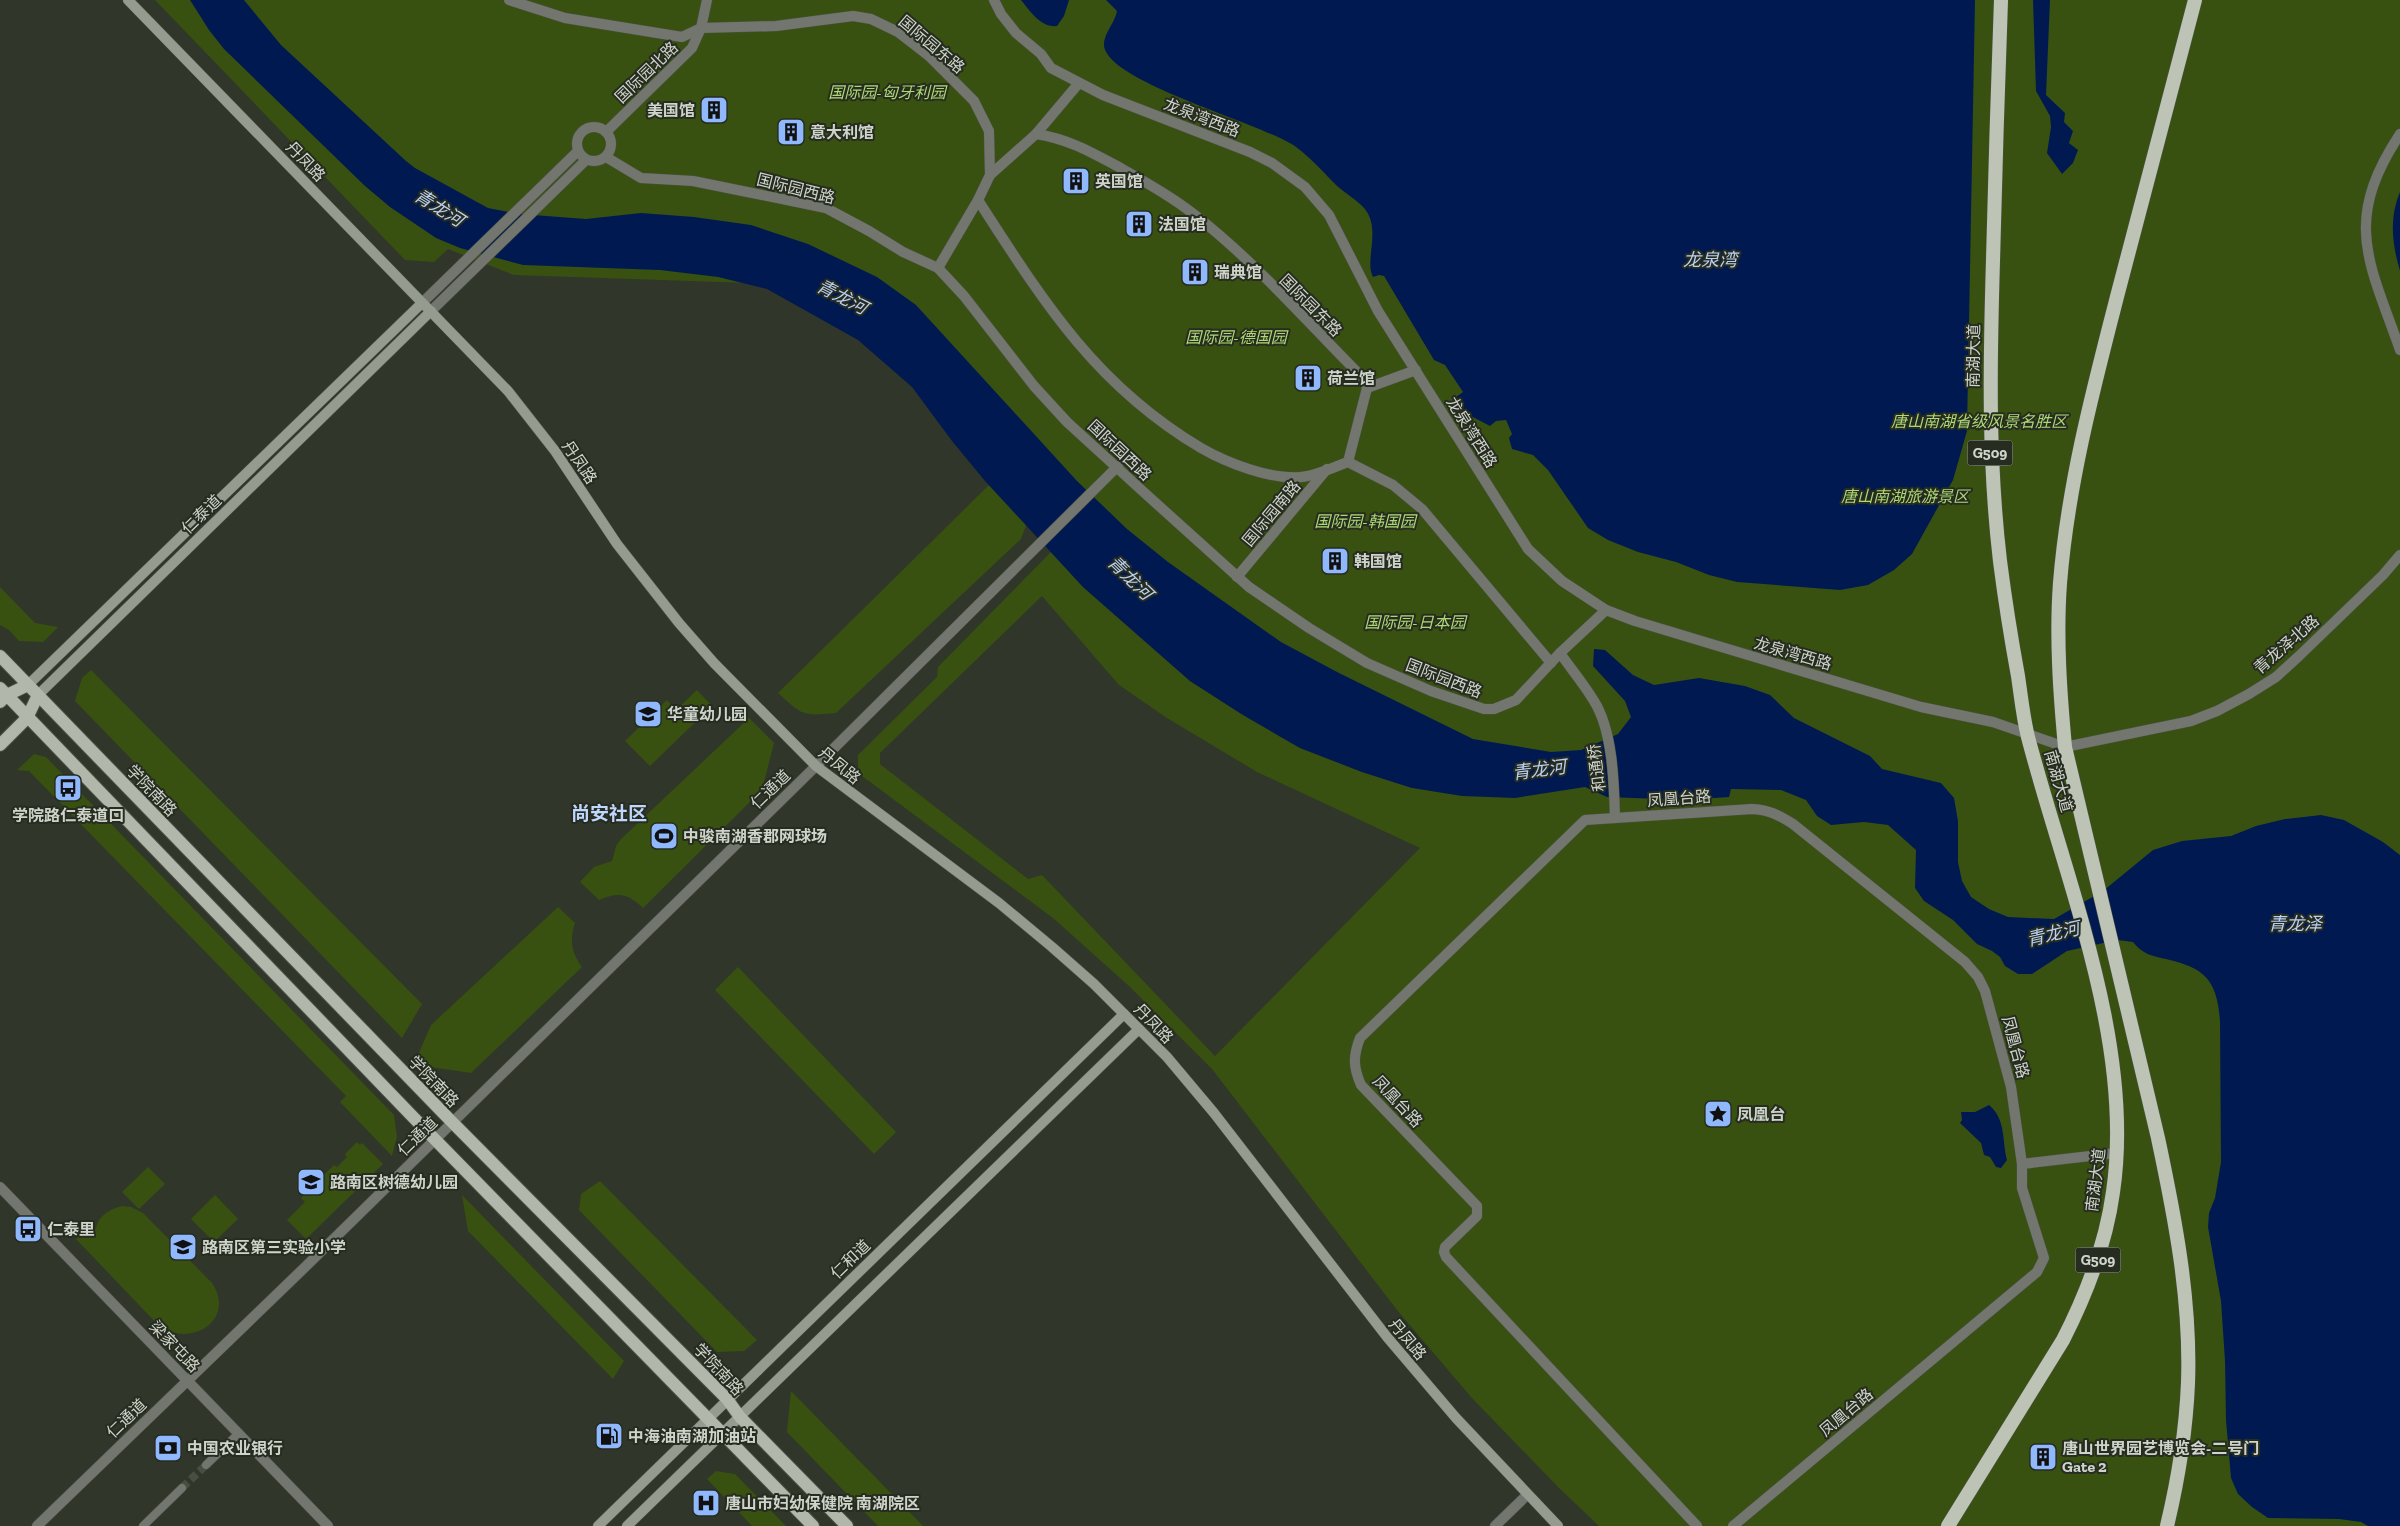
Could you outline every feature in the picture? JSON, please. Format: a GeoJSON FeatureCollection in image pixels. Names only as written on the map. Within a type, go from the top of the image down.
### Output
{"type":"FeatureCollection","features":[{"type":"Feature","properties":{"kind":"highway","name":"南湖大道"},"geometry":{"type":"LineString","coordinates":[[1948,1526],[2063,1340],[2077,1314],[2093,1276],[2114,1191],[2118,1116],[2109,1035],[2074,897],[2027,734],[2000,561],[1990,460],[1990,349],[2001,0]]}},
{"type":"Feature","properties":{"kind":"highway","name":"南湖大道"},"geometry":{"type":"LineString","coordinates":[[2167,1526],[2175,1491],[2188,1384],[2182,1272],[2171,1200],[2158,1138],[2065,747],[2060,693],[2060,583],[2071,500],[2090,401],[2195,0]]}},
{"type":"Feature","properties":{"kind":"main road","name":"丹凤路"},"geometry":{"type":"LineString","coordinates":[[128,0],[508,391],[535,424],[617,544],[678,623],[714,663],[816,766],[1013,914],[1087,978],[1139,1029],[1202,1097],[1387,1337],[1456,1418],[1558,1526]]}},
{"type":"Feature","properties":{"kind":"main road","name":"仁泰道"},"geometry":{"type":"LineString","coordinates":[[2,695],[28,685],[422,303]]}},
{"type":"Feature","properties":{"kind":"main road","name":"仁泰道"},"geometry":{"type":"LineString","coordinates":[[0,745],[27,718],[38,695],[431,311]]}},
{"type":"Feature","properties":{"kind":"main road","name":"学院南路"},"geometry":{"type":"LineString","coordinates":[[0,656],[452,1122],[727,1399],[740,1417],[846,1526]]}},
{"type":"Feature","properties":{"kind":"main road"},"geometry":{"type":"LineString","coordinates":[[2,695],[27,718],[813,1526]]}},
{"type":"Feature","properties":{"kind":"main road","name":"仁和道"},"geometry":{"type":"LineString","coordinates":[[598,1526],[1124,1014]]}},
{"type":"Feature","properties":{"kind":"main road"},"geometry":{"type":"LineString","coordinates":[[627,1526],[1139,1029]]}},
{"type":"Feature","properties":{"kind":"street","name":"国际园东路"},"geometry":{"type":"LineString","coordinates":[[509,0],[565,18],[682,36],[701,28],[776,26],[853,16],[871,19],[887,25],[929,56],[974,101],[989,131],[990,175],[978,200],[938,268]]}},
{"type":"Feature","properties":{"kind":"street","name":"国际园北路"},"geometry":{"type":"LineString","coordinates":[[606,132],[692,48],[701,28],[707,0]]}},
{"type":"Feature","properties":{"kind":"street","name":"龙泉湾西路"},"geometry":{"type":"LineString","coordinates":[[994,0],[1001,14],[1016,33],[1041,54],[1051,68],[1103,94],[1250,152],[1272,163],[1305,187],[1329,215],[1378,311],[1528,549],[1562,581],[1606,610],[1635,621],[1921,707],[1993,722],[2027,734]]}},
{"type":"Feature","properties":{"kind":"street"},"geometry":{"type":"LineString","coordinates":[[990,175],[1036,134],[1079,83]]}},
{"type":"Feature","properties":{"kind":"street"},"geometry":{"type":"LineString","coordinates":[[592,126],[606,132],[611,142],[606,156],[596,161],[586,160],[578,151],[576,140],[582,131],[592,126]]}},
{"type":"Feature","properties":{"kind":"street","name":"国际园东路"},"geometry":{"type":"LineString","coordinates":[[1036,134],[1060,137],[1089,151],[1140,179],[1189,211],[1225,240],[1363,378],[1367,388]]}},
{"type":"Feature","properties":{"kind":"street"},"geometry":{"type":"LineString","coordinates":[[2400,134],[2375,178],[2367,207],[2365,232],[2372,274],[2400,350]]}},
{"type":"Feature","properties":{"kind":"street"},"geometry":{"type":"LineString","coordinates":[[422,303],[578,151]]}},
{"type":"Feature","properties":{"kind":"street","name":"国际园西路"},"geometry":{"type":"LineString","coordinates":[[606,156],[642,178],[693,181],[826,208],[869,230],[903,252],[938,268],[964,296],[1034,386],[1067,422],[1118,466],[1237,577],[1309,628],[1367,663],[1432,691],[1484,709],[1494,710],[1516,700],[1560,653],[1606,610]]}},
{"type":"Feature","properties":{"kind":"street"},"geometry":{"type":"LineString","coordinates":[[431,311],[586,160]]}},
{"type":"Feature","properties":{"kind":"street"},"geometry":{"type":"LineString","coordinates":[[978,200],[1041,297],[1088,356],[1116,386],[1142,408],[1171,430],[1211,454],[1242,468],[1301,477],[1348,462],[1393,486],[1422,509],[1552,663]]}},
{"type":"Feature","properties":{"kind":"street"},"geometry":{"type":"LineString","coordinates":[[1348,462],[1367,388],[1416,370]]}},
{"type":"Feature","properties":{"kind":"street","name":"仁通道"},"geometry":{"type":"LineString","coordinates":[[37,1526],[816,766],[1118,466]]}},
{"type":"Feature","properties":{"kind":"street","name":"国际园南路"},"geometry":{"type":"LineString","coordinates":[[1237,577],[1328,469]]}},
{"type":"Feature","properties":{"kind":"street","name":"青龙泽北路"},"geometry":{"type":"LineString","coordinates":[[2065,747],[2191,720],[2217,711],[2249,694],[2276,677],[2299,656],[2383,575],[2400,555]]}},
{"type":"Feature","properties":{"kind":"street","name":"和通桥"},"geometry":{"type":"LineString","coordinates":[[1560,653],[1595,702],[1607,734],[1615,818]]}},
{"type":"Feature","properties":{"kind":"street"},"geometry":{"type":"LineString","coordinates":[[2027,734],[2065,747]]}},
{"type":"Feature","properties":{"kind":"street","name":"凤凰台路"},"geometry":{"type":"LineString","coordinates":[[1697,1526],[1446,1257],[1445,1247],[1477,1216],[1477,1206],[1361,1085],[1355,1072],[1353,1055],[1360,1038],[1365,1032],[1585,820],[1743,809],[1764,810],[1780,815],[1965,962],[1978,977],[1985,991],[2011,1087],[2022,1164],[2022,1188],[2044,1258],[2041,1267],[1733,1526]]}},
{"type":"Feature","properties":{"kind":"street"},"geometry":{"type":"LineString","coordinates":[[2022,1164],[2116,1153]]}},
{"type":"Feature","properties":{"kind":"street","name":"梁家屯路"},"geometry":{"type":"LineString","coordinates":[[0,1187],[328,1526]]}},
{"type":"Feature","properties":{"kind":"street"},"geometry":{"type":"LineString","coordinates":[[206,1465],[239,1433]]}},
{"type":"Feature","properties":{"kind":"street"},"geometry":{"type":"LineString","coordinates":[[143,1526],[182,1488]]}},
{"type":"Feature","properties":{"kind":"street"},"geometry":{"type":"LineString","coordinates":[[1495,1526],[1527,1495]]}},
{"type":"Feature","properties":{"kind":"green space","name":"唐山南湖旅游景区"},"geometry":{"type":"Polygon","coordinates":[[[155,0],[2400,0],[2400,1526],[1599,1526],[1558,1487],[1471,1397],[1397,1310],[1212,1069],[1130,987],[1053,918],[858,773],[858,755],[937,677],[938,667],[1051,552],[1083,587],[1190,681],[1300,748],[1362,772],[1412,788],[914,368],[775,284],[514,275],[448,249],[434,262],[405,260],[155,0]],[[1042,596],[880,753],[880,764],[1028,879],[1042,875],[1215,1056],[1420,848],[1257,772],[1167,718],[1119,685],[1042,596]]]}},
{"type":"Feature","properties":{"kind":"green space"},"geometry":{"type":"Polygon","coordinates":[[[989,485],[1027,523],[1021,539],[836,713],[804,713],[778,693],[989,485]]]}},
{"type":"Feature","properties":{"kind":"green space"},"geometry":{"type":"Polygon","coordinates":[[[0,587],[35,623],[58,627],[43,642],[19,641],[9,630],[0,625],[0,587]]]}},
{"type":"Feature","properties":{"kind":"green space"},"geometry":{"type":"Polygon","coordinates":[[[91,670],[422,1004],[402,1038],[75,701],[82,678],[91,670]]]}},
{"type":"Feature","properties":{"kind":"green space"},"geometry":{"type":"Polygon","coordinates":[[[697,690],[712,706],[650,766],[625,741],[667,700],[676,710],[697,690]]]}},
{"type":"Feature","properties":{"kind":"green space"},"geometry":{"type":"Polygon","coordinates":[[[749,718],[774,743],[762,790],[643,908],[632,899],[622,895],[599,900],[580,882],[594,867],[612,861],[616,846],[621,839],[749,718]]]}},
{"type":"Feature","properties":{"kind":"green space"},"geometry":{"type":"Polygon","coordinates":[[[34,754],[46,757],[394,1115],[397,1137],[392,1156],[340,1102],[346,1096],[29,771],[17,770],[34,754]]]}},
{"type":"Feature","properties":{"kind":"green space"},"geometry":{"type":"Polygon","coordinates":[[[558,907],[575,923],[572,946],[582,967],[471,1073],[430,1067],[418,1055],[431,1025],[558,907]]]}},
{"type":"Feature","properties":{"kind":"green space"},"geometry":{"type":"Polygon","coordinates":[[[738,967],[896,1132],[874,1154],[715,990],[738,967]]]}},
{"type":"Feature","properties":{"kind":"green space"},"geometry":{"type":"Polygon","coordinates":[[[357,1142],[360,1145],[362,1143],[383,1164],[306,1239],[287,1220],[305,1202],[301,1198],[334,1165],[337,1167],[347,1157],[345,1154],[357,1142]]]}},
{"type":"Feature","properties":{"kind":"green space"},"geometry":{"type":"Polygon","coordinates":[[[148,1167],[165,1184],[139,1209],[122,1192],[148,1167]]]}},
{"type":"Feature","properties":{"kind":"green space"},"geometry":{"type":"Polygon","coordinates":[[[600,1181],[757,1340],[744,1351],[717,1352],[579,1210],[581,1194],[600,1181]]]}},
{"type":"Feature","properties":{"kind":"green space"},"geometry":{"type":"Polygon","coordinates":[[[215,1195],[238,1219],[214,1242],[191,1219],[215,1195]]]}},
{"type":"Feature","properties":{"kind":"green space"},"geometry":{"type":"Polygon","coordinates":[[[462,1195],[624,1361],[613,1379],[468,1231],[462,1195]]]}},
{"type":"Feature","properties":{"kind":"green space"},"geometry":{"type":"Polygon","coordinates":[[[122,1206],[131,1207],[143,1213],[212,1283],[218,1295],[219,1307],[209,1325],[199,1331],[187,1334],[174,1333],[161,1328],[76,1239],[86,1229],[94,1236],[102,1216],[122,1206]]]}},
{"type":"Feature","properties":{"kind":"green space"},"geometry":{"type":"Polygon","coordinates":[[[791,1391],[923,1526],[878,1526],[787,1432],[791,1391]]]}},
{"type":"Feature","properties":{"kind":"green space"},"geometry":{"type":"Polygon","coordinates":[[[716,1471],[735,1474],[786,1526],[752,1526],[707,1479],[716,1471]]]}},
{"type":"Feature","properties":{"kind":"water"},"geometry":{"type":"Polygon","coordinates":[[[190,0],[244,0],[281,45],[406,161],[415,168],[488,208],[520,214],[586,219],[641,213],[694,217],[751,225],[808,244],[877,277],[916,305],[1077,481],[1127,529],[1168,562],[1281,642],[1339,673],[1473,739],[1551,752],[1581,750],[1618,734],[1631,717],[1625,701],[1593,666],[1594,649],[1605,650],[1633,675],[1654,685],[1699,678],[1745,686],[1770,695],[1794,718],[1870,756],[1882,769],[1941,783],[1954,798],[1958,821],[1958,862],[1962,881],[1971,897],[1989,909],[2008,917],[2054,919],[2103,891],[2153,850],[2182,841],[2231,836],[2256,826],[2285,819],[2321,815],[2344,820],[2383,842],[2400,855],[2400,1526],[2368,1526],[2361,1522],[2339,1519],[2268,1518],[2238,1494],[2231,1478],[2226,1420],[2221,1301],[2208,1227],[2209,1213],[2215,1198],[2221,1162],[2220,1021],[2216,995],[2212,986],[2199,972],[2179,963],[2148,954],[2133,942],[2117,940],[2067,951],[2032,974],[2018,974],[2005,966],[2000,957],[1992,951],[1977,944],[1953,920],[1924,901],[1915,888],[1916,850],[1888,825],[1864,822],[1831,825],[1817,816],[1806,800],[1781,790],[1731,789],[1729,797],[1685,800],[1607,797],[1585,787],[1515,798],[1462,796],[1412,788],[1362,772],[1300,748],[1190,681],[1083,587],[985,481],[952,441],[912,387],[858,340],[767,289],[718,277],[660,270],[523,265],[460,248],[436,238],[390,207],[365,186],[224,49],[190,0]]]}},
{"type":"Feature","properties":{"kind":"water"},"geometry":{"type":"Polygon","coordinates":[[[1021,0],[1069,0],[1064,16],[1057,26],[1051,26],[1041,22],[1021,0]]]}},
{"type":"Feature","properties":{"kind":"water","name":"龙泉湾"},"geometry":{"type":"Polygon","coordinates":[[[1106,0],[1975,0],[1967,431],[1953,480],[1912,554],[1894,570],[1868,585],[1840,590],[1737,582],[1638,552],[1608,540],[1588,528],[1548,470],[1533,455],[1512,449],[1509,438],[1512,434],[1506,420],[1496,421],[1490,426],[1467,414],[1455,398],[1463,392],[1445,365],[1434,360],[1384,276],[1373,277],[1370,262],[1372,225],[1364,208],[1337,186],[1296,147],[1278,137],[1158,88],[1131,74],[1112,60],[1104,46],[1104,42],[1117,11],[1106,0]]]}},
{"type":"Feature","properties":{"kind":"water"},"geometry":{"type":"Polygon","coordinates":[[[2033,0],[2050,0],[2046,95],[2065,113],[2064,122],[2073,131],[2069,143],[2078,150],[2073,163],[2062,174],[2047,153],[2051,127],[2050,116],[2036,91],[2033,0]]]}},
{"type":"Feature","properties":{"kind":"water"},"geometry":{"type":"Polygon","coordinates":[[[2400,192],[2400,271],[2395,251],[2393,221],[2400,192]]]}},
{"type":"Feature","properties":{"kind":"water"},"geometry":{"type":"Polygon","coordinates":[[[1989,1105],[2001,1123],[2007,1160],[2001,1168],[1996,1167],[1990,1157],[1984,1155],[1981,1143],[1960,1123],[1962,1120],[1961,1112],[1975,1112],[1989,1105]]]}},
{"type":"Feature","properties":{"kind":"tunnel"},"geometry":{"type":"LineString","coordinates":[[182,1488],[206,1465]]}},
{"type":"Feature","properties":{"kind":"place","name":"美国馆"},"geometry":{"type":"Point","coordinates":[714,110]}},
{"type":"Feature","properties":{"kind":"place","name":"意大利馆"},"geometry":{"type":"Point","coordinates":[791,132]}},
{"type":"Feature","properties":{"kind":"place","name":"英国馆"},"geometry":{"type":"Point","coordinates":[1076,181]}},
{"type":"Feature","properties":{"kind":"place","name":"法国馆"},"geometry":{"type":"Point","coordinates":[1139,224]}},
{"type":"Feature","properties":{"kind":"place","name":"瑞典馆"},"geometry":{"type":"Point","coordinates":[1195,272]}},
{"type":"Feature","properties":{"kind":"place","name":"荷兰馆"},"geometry":{"type":"Point","coordinates":[1308,378]}},
{"type":"Feature","properties":{"kind":"place","name":"韩国馆"},"geometry":{"type":"Point","coordinates":[1335,561]}},
{"type":"Feature","properties":{"kind":"place","name":"华童幼儿园"},"geometry":{"type":"Point","coordinates":[648,714]}},
{"type":"Feature","properties":{"kind":"place","name":"学院路仁泰道口"},"geometry":{"type":"Point","coordinates":[68,788]}},
{"type":"Feature","properties":{"kind":"place","name":"中骏南湖香郡网球场"},"geometry":{"type":"Point","coordinates":[664,836]}},
{"type":"Feature","properties":{"kind":"place","name":"凤凰台"},"geometry":{"type":"Point","coordinates":[1718,1114]}},
{"type":"Feature","properties":{"kind":"place","name":"路南区树德幼儿园"},"geometry":{"type":"Point","coordinates":[311,1182]}},
{"type":"Feature","properties":{"kind":"place","name":"仁泰里"},"geometry":{"type":"Point","coordinates":[28,1229]}},
{"type":"Feature","properties":{"kind":"place","name":"路南区第三实验小学"},"geometry":{"type":"Point","coordinates":[183,1247]}},
{"type":"Feature","properties":{"kind":"place","name":"中海油南湖加油站"},"geometry":{"type":"Point","coordinates":[609,1436]}},
{"type":"Feature","properties":{"kind":"place","name":"中国农业银行"},"geometry":{"type":"Point","coordinates":[168,1448]}},
{"type":"Feature","properties":{"kind":"place","name":"唐山世界园艺博览会-二号门 Gate 2"},"geometry":{"type":"Point","coordinates":[2043,1457]}},
{"type":"Feature","properties":{"kind":"place","name":"唐山市妇幼保健院 南湖院区"},"geometry":{"type":"Point","coordinates":[706,1503]}},
{"type":"Feature","properties":{"kind":"district","name":"尚安社区"},"geometry":{"type":"Point","coordinates":[609,813]}},
{"type":"Feature","properties":{"kind":"park label","name":"国际园-匈牙利园"},"geometry":{"type":"Point","coordinates":[887,92]}},
{"type":"Feature","properties":{"kind":"park label","name":"国际园-德国园"},"geometry":{"type":"Point","coordinates":[1236,337]}},
{"type":"Feature","properties":{"kind":"park label","name":"唐山南湖省级风景名胜区"},"geometry":{"type":"Point","coordinates":[1979,421]}},
{"type":"Feature","properties":{"kind":"park label","name":"国际园-韩国园"},"geometry":{"type":"Point","coordinates":[1365,521]}},
{"type":"Feature","properties":{"kind":"park label","name":"国际园-日本园"},"geometry":{"type":"Point","coordinates":[1415,622]}},
{"type":"Feature","properties":{"kind":"water label","name":"青龙河"},"geometry":{"type":"Point","coordinates":[439,208]}},
{"type":"Feature","properties":{"kind":"water label","name":"青龙河"},"geometry":{"type":"Point","coordinates":[842,297]}},
{"type":"Feature","properties":{"kind":"water label","name":"青龙河"},"geometry":{"type":"Point","coordinates":[1130,578]}},
{"type":"Feature","properties":{"kind":"water label","name":"青龙河"},"geometry":{"type":"Point","coordinates":[1539,770]}},
{"type":"Feature","properties":{"kind":"water label","name":"青龙泽"},"geometry":{"type":"Point","coordinates":[2295,924]}},
{"type":"Feature","properties":{"kind":"water label","name":"青龙河"},"geometry":{"type":"Point","coordinates":[2053,934]}}]}
